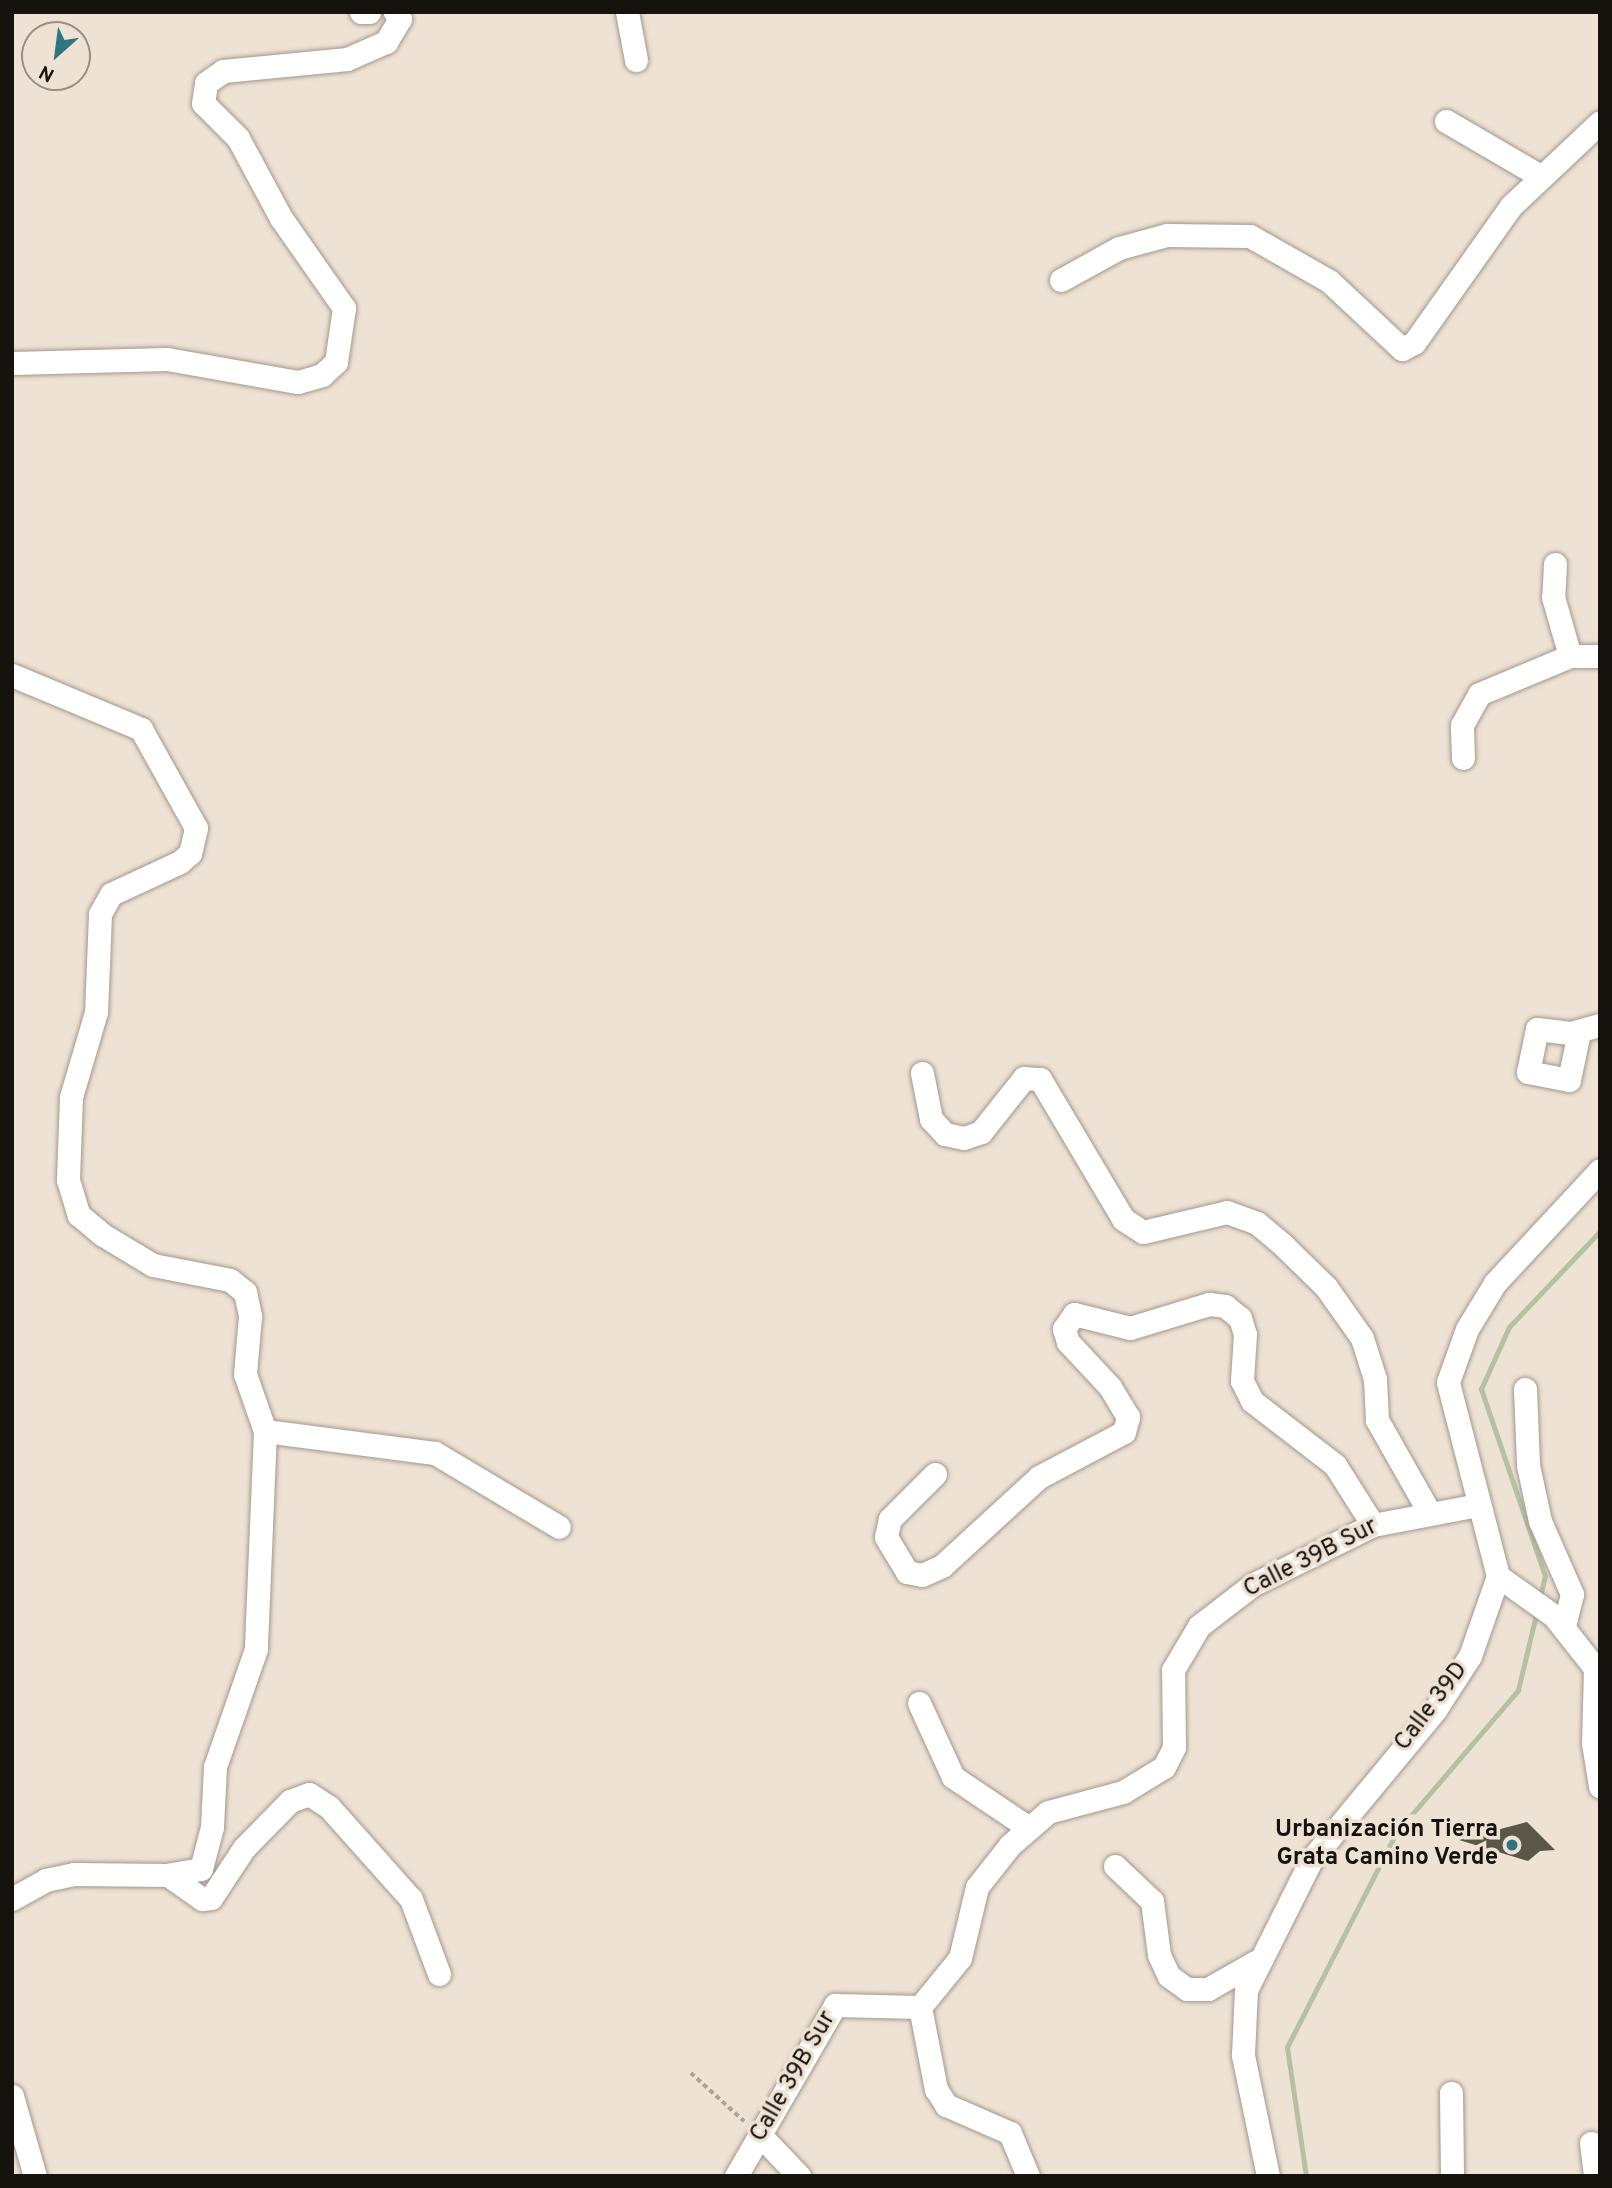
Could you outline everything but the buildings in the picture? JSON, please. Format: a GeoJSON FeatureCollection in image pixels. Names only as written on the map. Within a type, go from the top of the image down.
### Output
{"type":"FeatureCollection","features":[{"type":"Feature","properties":{"kind":"street"},"geometry":{"type":"LineString","coordinates":[[361,12],[369,12]]}},
{"type":"Feature","properties":{"kind":"street"},"geometry":{"type":"LineString","coordinates":[[12,363],[167,359],[298,382],[322,375],[336,362],[344,308],[281,218],[238,138],[203,103],[206,83],[223,71],[347,59],[386,42],[400,19],[395,12]]}},
{"type":"Feature","properties":{"kind":"street"},"geometry":{"type":"LineString","coordinates":[[627,12],[636,60]]}},
{"type":"Feature","properties":{"kind":"street"},"geometry":{"type":"LineString","coordinates":[[1446,121],[1541,176]]}},
{"type":"Feature","properties":{"kind":"street"},"geometry":{"type":"LineString","coordinates":[[1061,280],[1119,248],[1167,236],[1250,236],[1329,281],[1402,349],[1414,343],[1511,206],[1600,122]]}},
{"type":"Feature","properties":{"kind":"street"},"geometry":{"type":"LineString","coordinates":[[1555,564],[1553,597],[1570,656]]}},
{"type":"Feature","properties":{"kind":"street"},"geometry":{"type":"LineString","coordinates":[[1464,758],[1462,725],[1479,694],[1570,656],[1600,656]]}},
{"type":"Feature","properties":{"kind":"street"},"geometry":{"type":"LineString","coordinates":[[12,675],[141,729],[196,828],[185,858],[111,894],[100,914],[96,1012],[71,1097],[68,1180],[79,1215],[103,1235],[153,1265],[230,1280],[245,1292],[250,1316],[245,1374],[265,1431],[256,1649],[215,1767],[208,1851],[201,1869],[168,1875],[74,1874],[46,1880],[12,1899]]}},
{"type":"Feature","properties":{"kind":"street"},"geometry":{"type":"LineString","coordinates":[[922,1073],[931,1119],[945,1134],[964,1138],[981,1132],[1024,1079],[1040,1079],[1123,1219],[1143,1232],[1227,1212],[1257,1223],[1283,1245],[1326,1287],[1362,1338],[1375,1379],[1377,1420],[1428,1510]]}},
{"type":"Feature","properties":{"kind":"street"},"geometry":{"type":"LineString","coordinates":[[1600,1170],[1495,1283],[1467,1329],[1448,1382],[1498,1576],[1524,1590],[1559,1620],[1595,1668],[1593,1743],[1600,1786]]}},
{"type":"Feature","properties":{"kind":"street"},"geometry":{"type":"LineString","coordinates":[[935,1474],[890,1519],[886,1537],[907,1572],[922,1575],[942,1566],[1039,1477],[1124,1432],[1128,1417],[1110,1387],[1068,1342],[1064,1329],[1074,1314],[1130,1328],[1209,1304],[1225,1306],[1240,1318],[1245,1334],[1242,1381],[1252,1402],[1335,1465],[1373,1525]]}},
{"type":"Feature","properties":{"kind":"street"},"geometry":{"type":"LineString","coordinates":[[1525,1389],[1528,1465],[1540,1521],[1572,1594],[1559,1620]]}},
{"type":"Feature","properties":{"kind":"street"},"geometry":{"type":"LineString","coordinates":[[265,1431],[435,1453],[559,1527]]}},
{"type":"Feature","properties":{"kind":"street","name":"Calle 39B Sur"},"geometry":{"type":"LineString","coordinates":[[736,2176],[835,2005],[920,2007],[960,1958],[983,1874],[1029,1828],[1058,1807],[1123,1792],[1164,1767],[1174,1747],[1173,1671],[1199,1626],[1252,1585],[1373,1525],[1428,1510],[1478,1505]]}},
{"type":"Feature","properties":{"kind":"street","name":"Calle 39D"},"geometry":{"type":"LineString","coordinates":[[1268,2176],[1241,2026],[1256,1961],[1326,1838],[1435,1710],[1470,1656],[1498,1576]]}},
{"type":"Feature","properties":{"kind":"street"},"geometry":{"type":"LineString","coordinates":[[919,1703],[953,1777],[1029,1828]]}},
{"type":"Feature","properties":{"kind":"street"},"geometry":{"type":"LineString","coordinates":[[168,1875],[202,1899],[211,1898],[244,1847],[290,1801],[309,1794],[329,1807],[411,1899],[439,1974]]}},
{"type":"Feature","properties":{"kind":"street"},"geometry":{"type":"LineString","coordinates":[[1115,1866],[1152,1901],[1158,1955],[1169,1976],[1187,1989],[1208,1989],[1256,1961]]}},
{"type":"Feature","properties":{"kind":"street"},"geometry":{"type":"LineString","coordinates":[[920,2007],[936,2089],[946,2105],[1010,2133],[1028,2176]]}},
{"type":"Feature","properties":{"kind":"street"},"geometry":{"type":"LineString","coordinates":[[1451,2093],[1452,2176]]}},
{"type":"Feature","properties":{"kind":"street"},"geometry":{"type":"LineString","coordinates":[[12,2096],[35,2176]]}},
{"type":"Feature","properties":{"kind":"street"},"geometry":{"type":"LineString","coordinates":[[760,2135],[799,2176]]}},
{"type":"Feature","properties":{"kind":"street"},"geometry":{"type":"LineString","coordinates":[[1591,2143],[1595,2176]]}},
{"type":"Feature","properties":{"kind":"path"},"geometry":{"type":"LineString","coordinates":[[691,2073],[760,2135]]}},
{"type":"Feature","properties":{"kind":"waterway"},"geometry":{"type":"LineString","coordinates":[[1540,1597],[1545,1576],[1481,1389],[1509,1327],[1600,1231]]}},
{"type":"Feature","properties":{"kind":"waterway"},"geometry":{"type":"LineString","coordinates":[[1306,2176],[1287,2047],[1396,1833],[1518,1690],[1537,1610]]}},
{"type":"Feature","properties":{"kind":"place","name":"Urbanización Tierra Grata Camino Verde"},"geometry":{"type":"Point","coordinates":[1512,1845]}}]}
